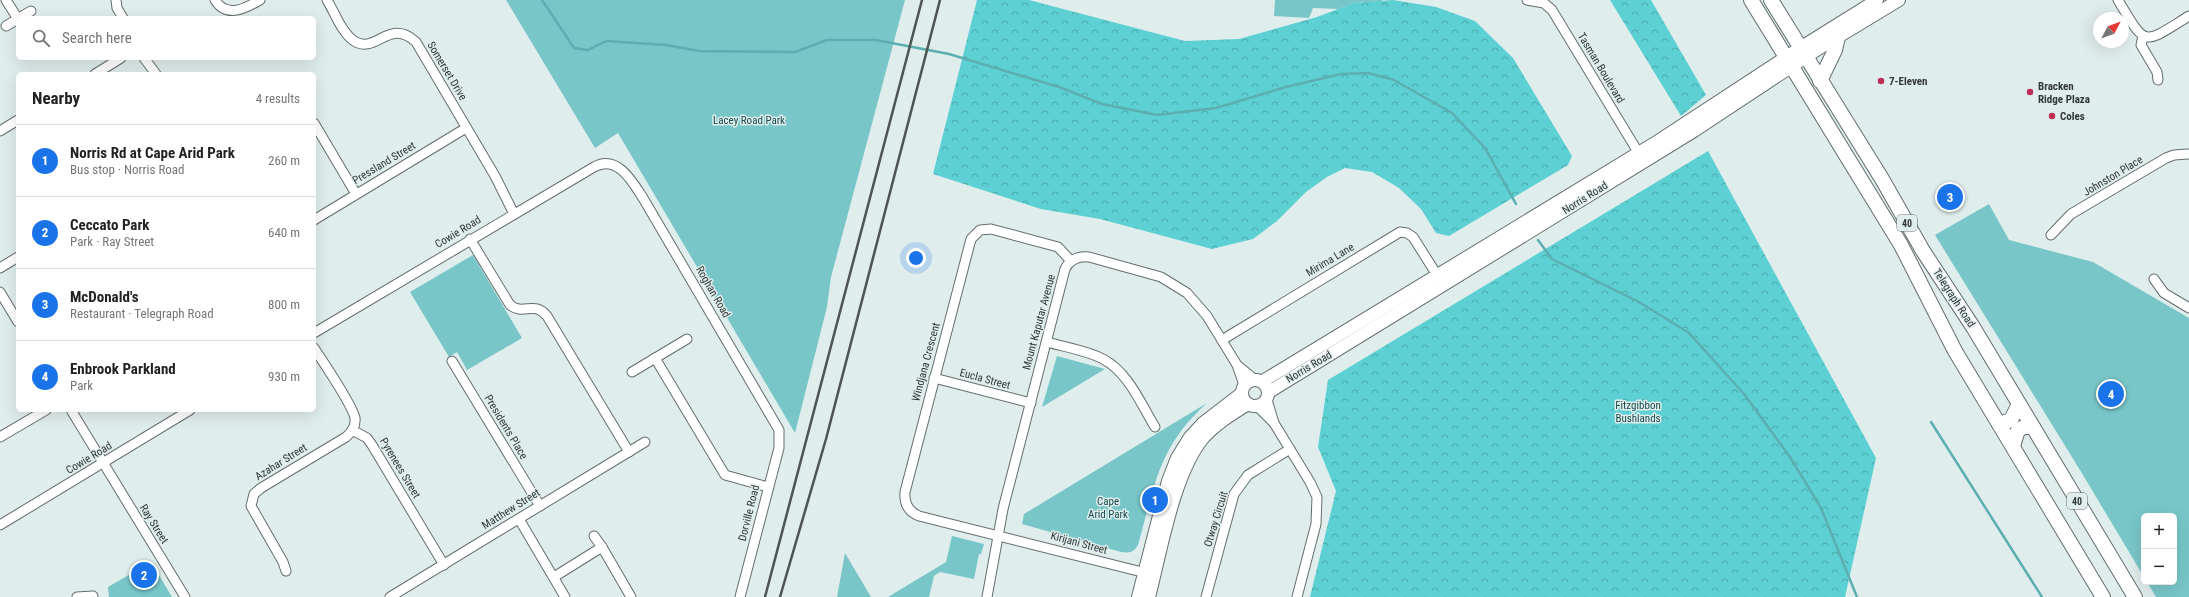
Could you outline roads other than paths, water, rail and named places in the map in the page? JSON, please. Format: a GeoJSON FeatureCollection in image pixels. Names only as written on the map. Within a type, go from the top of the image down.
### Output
{"type":"FeatureCollection","features":[{"type":"Feature","properties":{"kind":"main road","name":"Telegraph Road"},"geometry":{"type":"LineString","coordinates":[[1751,0],[1901,246],[1946,334],[2103,597]]}},
{"type":"Feature","properties":{"kind":"main road","name":"Telegraph Road"},"geometry":{"type":"LineString","coordinates":[[1771,0],[1882,179],[1923,251],[1973,328],[2135,597]]}},
{"type":"Feature","properties":{"kind":"main road","name":"Norris Road"},"geometry":{"type":"LineString","coordinates":[[1255,393],[1641,157],[1803,53],[1877,0]]}},
{"type":"Feature","properties":{"kind":"main road","name":"Norris Road"},"geometry":{"type":"LineString","coordinates":[[1803,53],[1838,37],[1899,0]]}},
{"type":"Feature","properties":{"kind":"main road"},"geometry":{"type":"LineString","coordinates":[[1820,81],[1835,50],[1838,37]]}},
{"type":"Feature","properties":{"kind":"main road","name":"Norris Road"},"geometry":{"type":"LineString","coordinates":[[1138,597],[1150,574],[1183,471],[1191,456],[1212,429],[1255,393],[1438,276],[1641,157]]}},
{"type":"Feature","properties":{"kind":"main road"},"geometry":{"type":"LineString","coordinates":[[1999,424],[2012,420],[2019,404]]}},
{"type":"Feature","properties":{"kind":"main road"},"geometry":{"type":"LineString","coordinates":[[2013,446],[2018,430],[2024,427],[2033,427]]}},
{"type":"Feature","properties":{"kind":"main road","name":"Norris Road"},"geometry":{"type":"LineString","coordinates":[[1149,597],[1150,574]]}},
{"type":"Feature","properties":{"kind":"street"},"geometry":{"type":"LineString","coordinates":[[6,0],[16,16]]}},
{"type":"Feature","properties":{"kind":"street"},"geometry":{"type":"LineString","coordinates":[[116,0],[117,8],[122,16]]}},
{"type":"Feature","properties":{"kind":"street"},"geometry":{"type":"LineString","coordinates":[[215,0],[227,9],[235,11],[244,9],[260,0]]}},
{"type":"Feature","properties":{"kind":"street","name":"Somerset Drive"},"geometry":{"type":"LineString","coordinates":[[327,0],[347,33],[360,44],[370,44],[391,33],[399,32],[408,35],[416,42],[495,176],[514,214]]}},
{"type":"Feature","properties":{"kind":"street","name":"Tasman Boulevard"},"geometry":{"type":"LineString","coordinates":[[1527,0],[1544,3],[1552,10],[1641,157]]}},
{"type":"Feature","properties":{"kind":"street"},"geometry":{"type":"LineString","coordinates":[[2118,0],[2136,30],[2143,36],[2150,38],[2156,36],[2189,16]]}},
{"type":"Feature","properties":{"kind":"street"},"geometry":{"type":"LineString","coordinates":[[23,16],[30,12]]}},
{"type":"Feature","properties":{"kind":"street"},"geometry":{"type":"LineString","coordinates":[[6,26],[16,20]]}},
{"type":"Feature","properties":{"kind":"street"},"geometry":{"type":"LineString","coordinates":[[2143,36],[2142,47],[2157,72],[2158,80]]}},
{"type":"Feature","properties":{"kind":"street"},"geometry":{"type":"LineString","coordinates":[[98,72],[118,60]]}},
{"type":"Feature","properties":{"kind":"street"},"geometry":{"type":"LineString","coordinates":[[146,60],[154,72]]}},
{"type":"Feature","properties":{"kind":"street"},"geometry":{"type":"LineString","coordinates":[[0,131],[16,121]]}},
{"type":"Feature","properties":{"kind":"street"},"geometry":{"type":"LineString","coordinates":[[316,126],[356,194]]}},
{"type":"Feature","properties":{"kind":"street","name":"Pressland Street"},"geometry":{"type":"LineString","coordinates":[[316,219],[466,128]]}},
{"type":"Feature","properties":{"kind":"street","name":"Johnston Place"},"geometry":{"type":"LineString","coordinates":[[2050,235],[2071,214],[2159,162],[2174,155],[2189,153]]}},
{"type":"Feature","properties":{"kind":"street","name":"Cowie Road"},"geometry":{"type":"LineString","coordinates":[[316,332],[597,165],[606,163],[618,167]]}},
{"type":"Feature","properties":{"kind":"street","name":"Roghan Road"},"geometry":{"type":"LineString","coordinates":[[618,167],[631,180],[667,238],[774,420],[780,434]]}},
{"type":"Feature","properties":{"kind":"street","name":"Windjana Crescent"},"geometry":{"type":"LineString","coordinates":[[998,534],[919,516],[911,512],[906,506],[905,492],[969,246],[977,232],[983,229],[991,229],[1058,247],[1071,260]]}},
{"type":"Feature","properties":{"kind":"street","name":"Mirima Lane"},"geometry":{"type":"LineString","coordinates":[[1222,340],[1400,232],[1406,233],[1413,237],[1438,276]]}},
{"type":"Feature","properties":{"kind":"street"},"geometry":{"type":"LineString","coordinates":[[470,239],[510,305],[520,310],[538,308],[547,316],[629,452]]}},
{"type":"Feature","properties":{"kind":"street"},"geometry":{"type":"LineString","coordinates":[[1071,260],[1080,257],[1088,257],[1149,273],[1172,282],[1197,302],[1314,489],[1318,506],[1316,524],[1297,597]]}},
{"type":"Feature","properties":{"kind":"street"},"geometry":{"type":"LineString","coordinates":[[0,268],[16,258]]}},
{"type":"Feature","properties":{"kind":"street","name":"Mount Kaputar Avenue"},"geometry":{"type":"LineString","coordinates":[[987,597],[998,534],[1046,342],[1066,269],[1071,260]]}},
{"type":"Feature","properties":{"kind":"street"},"geometry":{"type":"LineString","coordinates":[[2154,279],[2168,295],[2189,308]]}},
{"type":"Feature","properties":{"kind":"street"},"geometry":{"type":"LineString","coordinates":[[0,292],[16,319]]}},
{"type":"Feature","properties":{"kind":"street"},"geometry":{"type":"LineString","coordinates":[[632,372],[687,339]]}},
{"type":"Feature","properties":{"kind":"street"},"geometry":{"type":"LineString","coordinates":[[1046,342],[1098,357],[1114,366],[1127,381],[1155,427]]}},
{"type":"Feature","properties":{"kind":"street"},"geometry":{"type":"LineString","coordinates":[[316,351],[353,415],[355,421],[352,430]]}},
{"type":"Feature","properties":{"kind":"street"},"geometry":{"type":"LineString","coordinates":[[655,358],[725,475],[768,487]]}},
{"type":"Feature","properties":{"kind":"street","name":"Presidents Place"},"geometry":{"type":"LineString","coordinates":[[452,361],[540,506]]}},
{"type":"Feature","properties":{"kind":"street","name":"Eucla Street"},"geometry":{"type":"LineString","coordinates":[[934,378],[1031,404]]}},
{"type":"Feature","properties":{"kind":"street"},"geometry":{"type":"LineString","coordinates":[[0,437],[43,412]]}},
{"type":"Feature","properties":{"kind":"street","name":"Ray Street"},"geometry":{"type":"LineString","coordinates":[[72,412],[185,597]]}},
{"type":"Feature","properties":{"kind":"street","name":"Cowie Road"},"geometry":{"type":"LineString","coordinates":[[0,525],[187,412]]}},
{"type":"Feature","properties":{"kind":"street","name":"Pyrenees Street"},"geometry":{"type":"LineString","coordinates":[[352,430],[367,438],[372,445],[444,564]]}},
{"type":"Feature","properties":{"kind":"street","name":"Azahar Street"},"geometry":{"type":"LineString","coordinates":[[286,571],[283,562],[251,506],[254,494],[346,437],[352,430]]}},
{"type":"Feature","properties":{"kind":"street","name":"Dorville Road"},"geometry":{"type":"LineString","coordinates":[[740,597],[779,448],[780,434]]}},
{"type":"Feature","properties":{"kind":"street","name":"Matthew Street"},"geometry":{"type":"LineString","coordinates":[[390,597],[645,442]]}},
{"type":"Feature","properties":{"kind":"street","name":"Otway Circuit"},"geometry":{"type":"LineString","coordinates":[[1206,597],[1234,494],[1248,475],[1290,449]]}},
{"type":"Feature","properties":{"kind":"street"},"geometry":{"type":"LineString","coordinates":[[518,519],[565,597]]}},
{"type":"Feature","properties":{"kind":"street","name":"Kirijani Street"},"geometry":{"type":"LineString","coordinates":[[998,534],[1150,574]]}},
{"type":"Feature","properties":{"kind":"street"},"geometry":{"type":"LineString","coordinates":[[594,536],[632,597]]}},
{"type":"Feature","properties":{"kind":"street"},"geometry":{"type":"LineString","coordinates":[[554,577],[602,548]]}},
{"type":"Feature","properties":{"kind":"street"},"geometry":{"type":"LineString","coordinates":[[77,597],[92,596]]}},
{"type":"Feature","properties":{"kind":"waterway"},"geometry":{"type":"LineString","coordinates":[[542,0],[574,48],[588,50],[606,41],[666,45],[699,51],[795,52],[827,40],[876,40],[949,54],[1059,87],[1102,104],[1157,115],[1216,108],[1286,87],[1341,74],[1368,73],[1394,80],[1452,113],[1485,148],[1516,204]]}},
{"type":"Feature","properties":{"kind":"waterway"},"geometry":{"type":"LineString","coordinates":[[1538,240],[1552,259],[1639,302],[1689,333],[1744,394],[1790,457],[1821,508],[1857,597]]}},
{"type":"Feature","properties":{"kind":"waterway"},"geometry":{"type":"LineString","coordinates":[[1931,422],[2042,597]]}},
{"type":"Feature","properties":{"kind":"railway"},"geometry":{"type":"LineString","coordinates":[[765,597],[922,0]]}},
{"type":"Feature","properties":{"kind":"railway"},"geometry":{"type":"LineString","coordinates":[[780,597],[826,439],[940,0]]}},
{"type":"Feature","properties":{"kind":"place","name":"7-Eleven"},"geometry":{"type":"Point","coordinates":[1881,81]}},
{"type":"Feature","properties":{"kind":"place","name":"Bracken Ridge Plaza"},"geometry":{"type":"Point","coordinates":[2030,92]}},
{"type":"Feature","properties":{"kind":"place","name":"Coles"},"geometry":{"type":"Point","coordinates":[2052,116]}},
{"type":"Feature","properties":{"kind":"place","name":"McDonald's"},"geometry":{"type":"Point","coordinates":[1950,197]}},
{"type":"Feature","properties":{"kind":"place","name":"Enbrook Parkland"},"geometry":{"type":"Point","coordinates":[2111,394]}},
{"type":"Feature","properties":{"kind":"place","name":"Norris Rd at Cape Arid Park"},"geometry":{"type":"Point","coordinates":[1155,500]}},
{"type":"Feature","properties":{"kind":"place","name":"Ceccato Park"},"geometry":{"type":"Point","coordinates":[144,575]}},
{"type":"Feature","properties":{"kind":"park label","name":"Lacey Road Park"},"geometry":{"type":"Point","coordinates":[749,120]}},
{"type":"Feature","properties":{"kind":"park label","name":"Fitzgibbon Bushlands"},"geometry":{"type":"Point","coordinates":[1638,411]}},
{"type":"Feature","properties":{"kind":"park label","name":"Cape Arid Park"},"geometry":{"type":"Point","coordinates":[1108,507]}}]}
